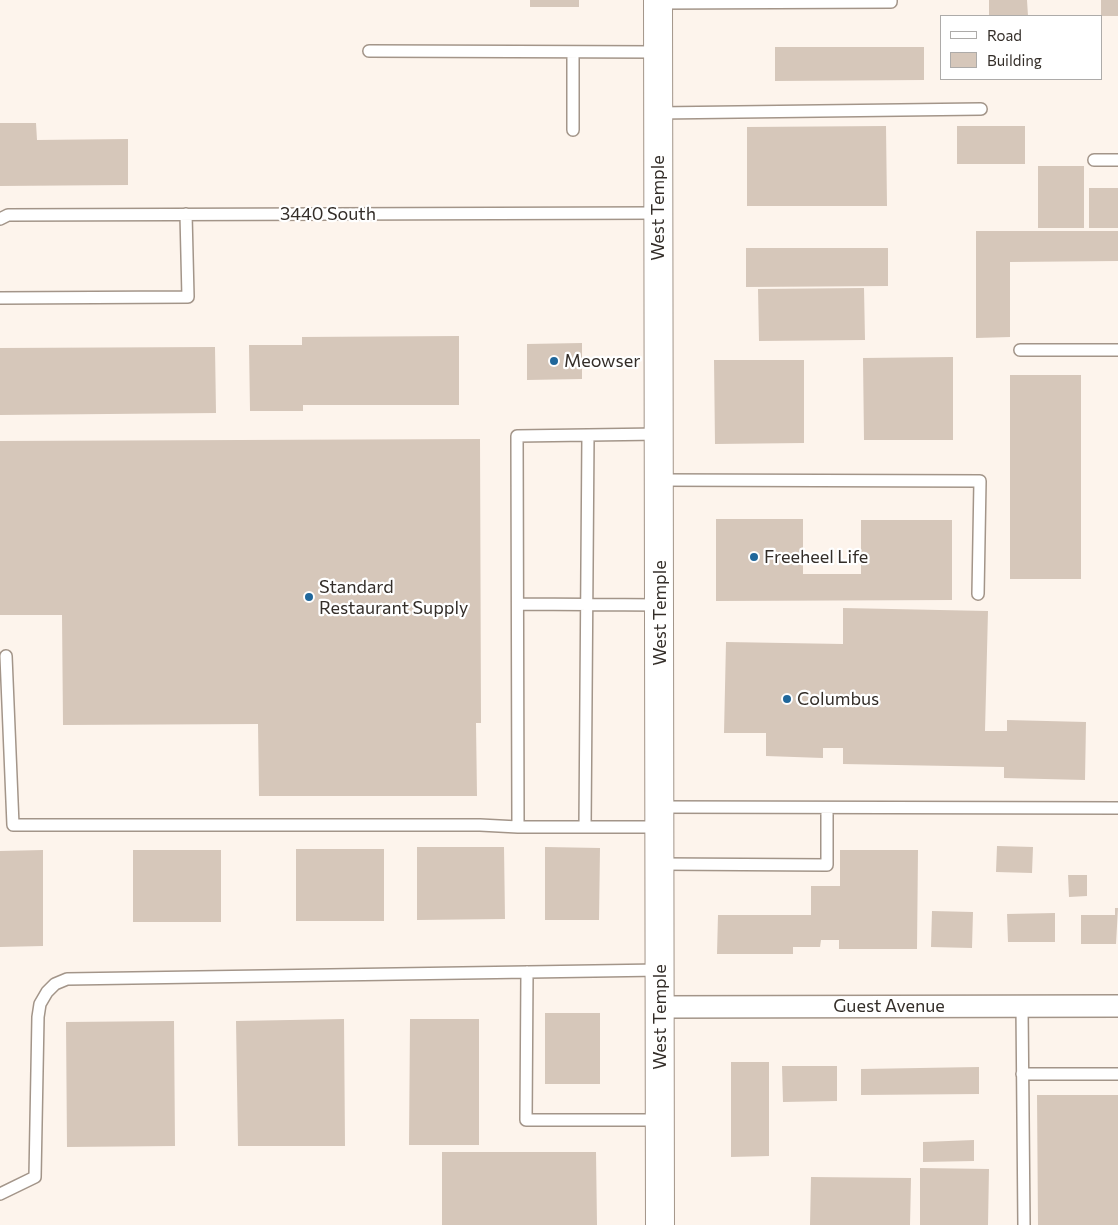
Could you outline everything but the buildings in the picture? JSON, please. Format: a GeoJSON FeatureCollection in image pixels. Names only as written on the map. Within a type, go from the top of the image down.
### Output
{"type":"FeatureCollection","features":[{"type":"Feature","properties":{"kind":"street","name":"West Temple"},"geometry":{"type":"LineString","coordinates":[[658,2],[660,1225]]}},
{"type":"Feature","properties":{"kind":"street","name":"Guest Avenue"},"geometry":{"type":"LineString","coordinates":[[660,1007],[1118,1006]]}},
{"type":"Feature","properties":{"kind":"lane"},"geometry":{"type":"LineString","coordinates":[[658,2],[891,2],[891,0]]}},
{"type":"Feature","properties":{"kind":"lane"},"geometry":{"type":"LineString","coordinates":[[369,51],[658,52]]}},
{"type":"Feature","properties":{"kind":"lane"},"geometry":{"type":"LineString","coordinates":[[573,52],[574,130]]}},
{"type":"Feature","properties":{"kind":"lane"},"geometry":{"type":"LineString","coordinates":[[658,113],[982,109]]}},
{"type":"Feature","properties":{"kind":"lane"},"geometry":{"type":"LineString","coordinates":[[1094,160],[1118,160]]}},
{"type":"Feature","properties":{"kind":"lane","name":"3440 South"},"geometry":{"type":"LineString","coordinates":[[0,219],[8,214],[658,213]]}},
{"type":"Feature","properties":{"kind":"lane"},"geometry":{"type":"LineString","coordinates":[[0,298],[188,297],[186,214]]}},
{"type":"Feature","properties":{"kind":"lane"},"geometry":{"type":"LineString","coordinates":[[1020,350],[1118,350]]}},
{"type":"Feature","properties":{"kind":"lane"},"geometry":{"type":"LineString","coordinates":[[518,827],[517,436],[659,434]]}},
{"type":"Feature","properties":{"kind":"lane"},"geometry":{"type":"LineString","coordinates":[[585,827],[588,435]]}},
{"type":"Feature","properties":{"kind":"lane"},"geometry":{"type":"LineString","coordinates":[[660,480],[980,481],[978,594]]}},
{"type":"Feature","properties":{"kind":"lane"},"geometry":{"type":"LineString","coordinates":[[518,604],[660,605]]}},
{"type":"Feature","properties":{"kind":"lane"},"geometry":{"type":"LineString","coordinates":[[6,656],[13,825],[480,825],[585,827],[659,817],[827,808],[1118,808]]}},
{"type":"Feature","properties":{"kind":"lane"},"geometry":{"type":"LineString","coordinates":[[659,864],[827,865],[827,808]]}},
{"type":"Feature","properties":{"kind":"lane"},"geometry":{"type":"LineString","coordinates":[[0,1194],[35,1177],[38,1017],[40,1004],[47,992],[55,984],[67,978],[660,970]]}},
{"type":"Feature","properties":{"kind":"lane"},"geometry":{"type":"LineString","coordinates":[[527,972],[526,1120],[660,1120]]}},
{"type":"Feature","properties":{"kind":"lane"},"geometry":{"type":"LineString","coordinates":[[1022,1006],[1024,1225]]}},
{"type":"Feature","properties":{"kind":"lane"},"geometry":{"type":"LineString","coordinates":[[1022,1074],[1118,1074]]}},
{"type":"Feature","properties":{"kind":"place","name":"Meowser"},"geometry":{"type":"Point","coordinates":[554,361]}},
{"type":"Feature","properties":{"kind":"place","name":"Freeheel Life"},"geometry":{"type":"Point","coordinates":[754,557]}},
{"type":"Feature","properties":{"kind":"place","name":"Standard Restaurant Supply"},"geometry":{"type":"Point","coordinates":[309,597]}},
{"type":"Feature","properties":{"kind":"place","name":"Columbus"},"geometry":{"type":"Point","coordinates":[787,699]}}]}
